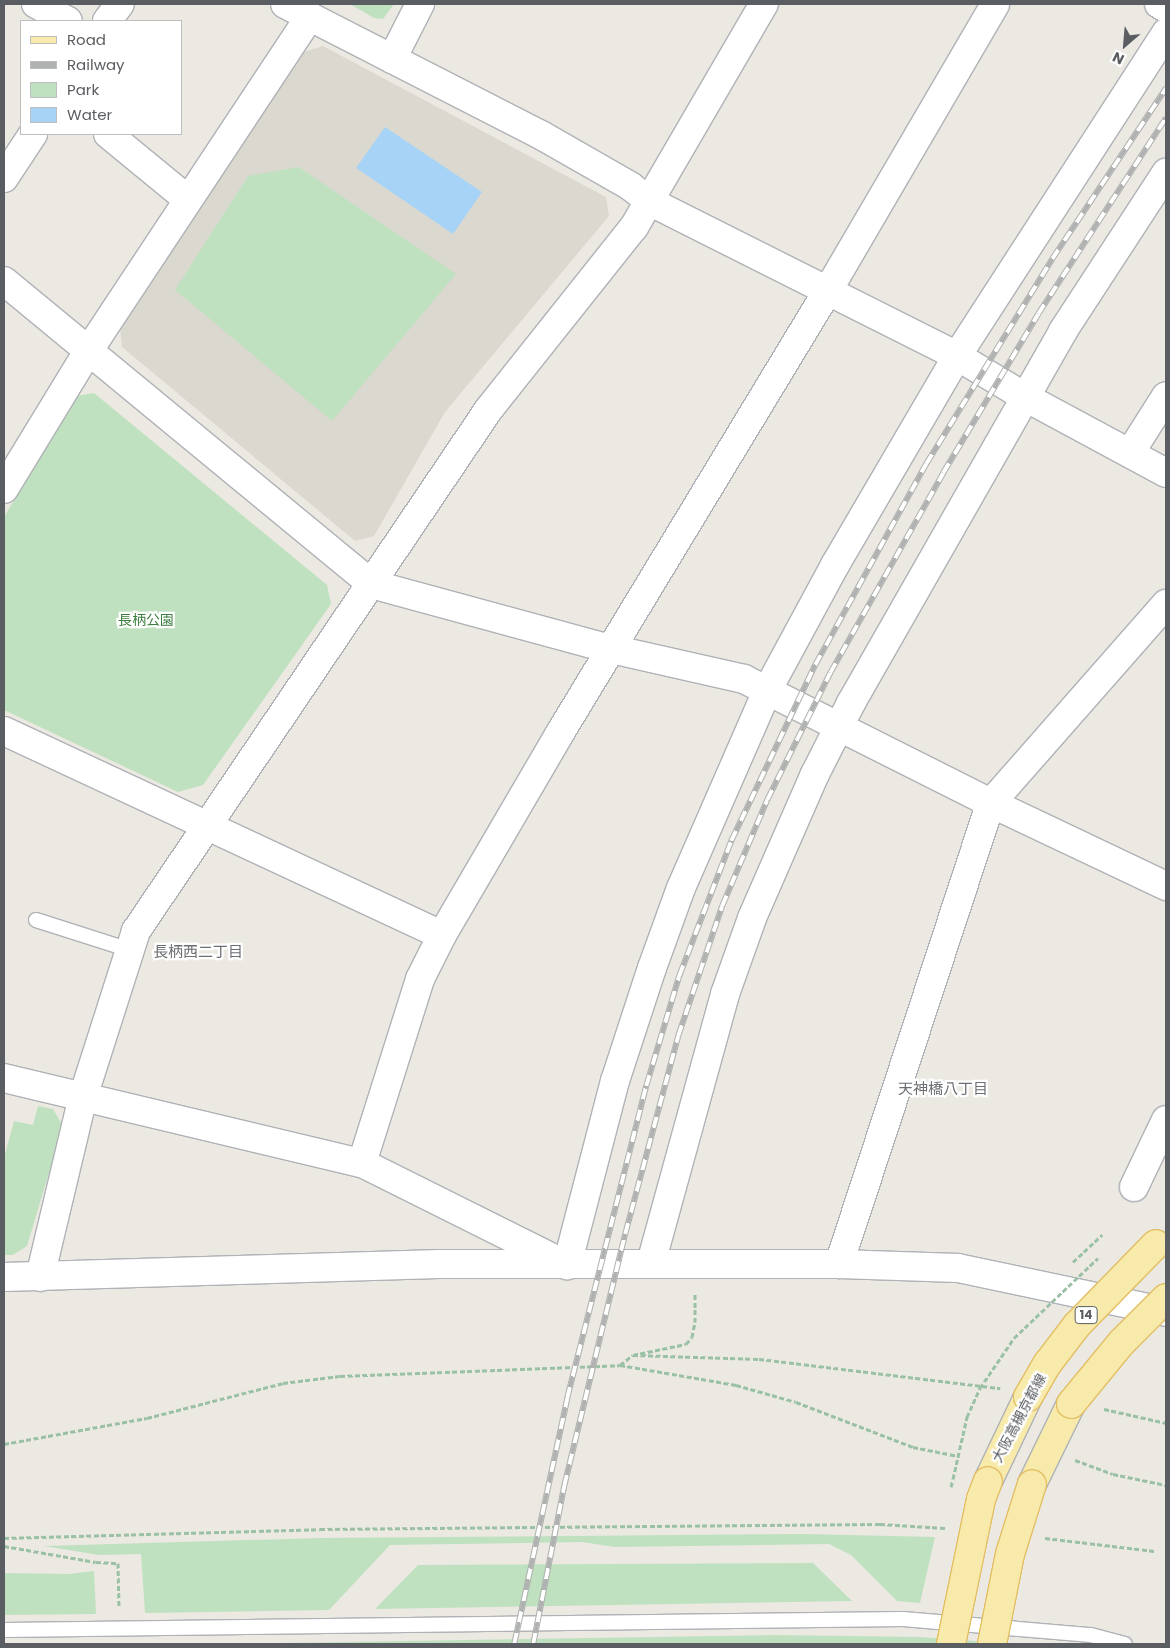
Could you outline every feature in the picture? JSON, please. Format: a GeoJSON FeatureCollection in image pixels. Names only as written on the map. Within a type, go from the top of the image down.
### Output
{"type":"FeatureCollection","features":[{"type":"Feature","properties":{"kind":"main road","name":"大阪高槻京都線"},"geometry":{"type":"LineString","coordinates":[[951,1644],[981,1499],[1018,1393],[1048,1363],[1077,1325],[1161,1238]]}},
{"type":"Feature","properties":{"kind":"main road"},"geometry":{"type":"LineString","coordinates":[[992,1644],[1015,1535],[1032,1484],[1046,1450],[1071,1404],[1122,1342],[1166,1298]]}},
{"type":"Feature","properties":{"kind":"street"},"geometry":{"type":"LineString","coordinates":[[36,4],[66,20]]}},
{"type":"Feature","properties":{"kind":"street"},"geometry":{"type":"LineString","coordinates":[[108,20],[120,4]]}},
{"type":"Feature","properties":{"kind":"street"},"geometry":{"type":"LineString","coordinates":[[285,4],[541,135],[630,186],[649,201],[957,356],[1025,397],[1166,473]]}},
{"type":"Feature","properties":{"kind":"street"},"geometry":{"type":"LineString","coordinates":[[392,60],[420,4]]}},
{"type":"Feature","properties":{"kind":"street"},"geometry":{"type":"LineString","coordinates":[[40,1277],[84,1097],[136,931],[489,409],[634,227],[764,4]]}},
{"type":"Feature","properties":{"kind":"street"},"geometry":{"type":"LineString","coordinates":[[362,1164],[420,979],[442,935],[611,649],[827,292],[995,4]]}},
{"type":"Feature","properties":{"kind":"street"},"geometry":{"type":"LineString","coordinates":[[1159,4],[1166,8]]}},
{"type":"Feature","properties":{"kind":"street"},"geometry":{"type":"LineString","coordinates":[[4,489],[87,353],[310,16]]}},
{"type":"Feature","properties":{"kind":"street"},"geometry":{"type":"LineString","coordinates":[[567,1265],[615,1081],[652,968],[684,879],[776,694],[835,565],[957,356],[1166,33]]}},
{"type":"Feature","properties":{"kind":"street"},"geometry":{"type":"LineString","coordinates":[[4,178],[32,135]]}},
{"type":"Feature","properties":{"kind":"street"},"geometry":{"type":"LineString","coordinates":[[109,135],[187,200]]}},
{"type":"Feature","properties":{"kind":"street"},"geometry":{"type":"LineString","coordinates":[[651,1264],[725,994],[829,722],[1064,331],[1166,173]]}},
{"type":"Feature","properties":{"kind":"street"},"geometry":{"type":"LineString","coordinates":[[4,281],[87,353],[371,584],[611,649],[744,679],[991,803],[1166,886]]}},
{"type":"Feature","properties":{"kind":"street"},"geometry":{"type":"LineString","coordinates":[[1130,453],[1166,396]]}},
{"type":"Feature","properties":{"kind":"street"},"geometry":{"type":"LineString","coordinates":[[839,1264],[991,803],[1166,604]]}},
{"type":"Feature","properties":{"kind":"street"},"geometry":{"type":"LineString","coordinates":[[4,732],[206,828],[442,935]]}},
{"type":"Feature","properties":{"kind":"street"},"geometry":{"type":"LineString","coordinates":[[4,1078],[362,1164],[567,1265]]}},
{"type":"Feature","properties":{"kind":"street"},"geometry":{"type":"LineString","coordinates":[[1134,1187],[1166,1120]]}},
{"type":"Feature","properties":{"kind":"street"},"geometry":{"type":"LineString","coordinates":[[4,1277],[439,1264],[839,1264],[958,1268],[1166,1312]]}},
{"type":"Feature","properties":{"kind":"lane"},"geometry":{"type":"LineString","coordinates":[[36,920],[130,950]]}},
{"type":"Feature","properties":{"kind":"lane"},"geometry":{"type":"LineString","coordinates":[[4,1630],[903,1619],[1090,1635],[1125,1644]]}},
{"type":"Feature","properties":{"kind":"path"},"geometry":{"type":"LineString","coordinates":[[1073,1262],[1102,1235]]}},
{"type":"Feature","properties":{"kind":"path"},"geometry":{"type":"LineString","coordinates":[[953,1479],[967,1417],[980,1388],[1014,1338],[1100,1256]]}},
{"type":"Feature","properties":{"kind":"path"},"geometry":{"type":"LineString","coordinates":[[620,1365],[633,1355],[686,1344],[692,1337],[695,1322],[695,1264]]}},
{"type":"Feature","properties":{"kind":"path"},"geometry":{"type":"LineString","coordinates":[[633,1355],[759,1359],[970,1382],[1018,1393]]}},
{"type":"Feature","properties":{"kind":"path"},"geometry":{"type":"LineString","coordinates":[[4,1444],[156,1416],[283,1383],[340,1376],[620,1365],[736,1385],[796,1402],[913,1447],[958,1456]]}},
{"type":"Feature","properties":{"kind":"path"},"geometry":{"type":"LineString","coordinates":[[1100,1408],[1166,1423]]}},
{"type":"Feature","properties":{"kind":"path"},"geometry":{"type":"LineString","coordinates":[[1046,1450],[1113,1474],[1166,1485]]}},
{"type":"Feature","properties":{"kind":"path"},"geometry":{"type":"LineString","coordinates":[[4,1538],[330,1528],[870,1524],[953,1528]]}},
{"type":"Feature","properties":{"kind":"path"},"geometry":{"type":"LineString","coordinates":[[1038,1537],[1154,1551]]}},
{"type":"Feature","properties":{"kind":"path"},"geometry":{"type":"LineString","coordinates":[[4,1546],[96,1562],[118,1563],[120,1629]]}},
{"type":"Feature","properties":{"kind":"shaded area"},"geometry":{"type":"Polygon","coordinates":[[[323,46],[606,197],[609,216],[445,412],[374,536],[355,541],[122,347],[120,327],[304,52],[323,46]]]}},
{"type":"Feature","properties":{"kind":"green space"},"geometry":{"type":"Polygon","coordinates":[[[350,4],[394,4],[383,19],[374,18],[350,4]]]}},
{"type":"Feature","properties":{"kind":"green space"},"geometry":{"type":"Polygon","coordinates":[[[299,167],[456,274],[332,421],[175,290],[248,176],[299,167]]]}},
{"type":"Feature","properties":{"kind":"green space","name":"長柄公園"},"geometry":{"type":"Polygon","coordinates":[[[94,393],[327,585],[331,604],[203,785],[178,792],[4,710],[4,517],[77,396],[94,393]]]}},
{"type":"Feature","properties":{"kind":"green space"},"geometry":{"type":"Polygon","coordinates":[[[38,1106],[53,1109],[63,1126],[27,1246],[13,1255],[4,1255],[4,1158],[14,1121],[33,1125],[38,1106]]]}},
{"type":"Feature","properties":{"kind":"green space"},"geometry":{"type":"Polygon","coordinates":[[[803,1534],[935,1537],[920,1603],[897,1601],[851,1555],[829,1544],[615,1547],[582,1542],[390,1545],[329,1610],[145,1613],[141,1554],[99,1555],[44,1546],[320,1538],[803,1534]]]}},
{"type":"Feature","properties":{"kind":"green space"},"geometry":{"type":"Polygon","coordinates":[[[813,1563],[852,1601],[375,1609],[418,1565],[813,1563]]]}},
{"type":"Feature","properties":{"kind":"green space"},"geometry":{"type":"Polygon","coordinates":[[[94,1571],[96,1614],[4,1615],[4,1573],[69,1574],[94,1571]]]}},
{"type":"Feature","properties":{"kind":"green space"},"geometry":{"type":"Polygon","coordinates":[[[774,1635],[921,1637],[1015,1644],[225,1644],[774,1635]]]}},
{"type":"Feature","properties":{"kind":"water"},"geometry":{"type":"Polygon","coordinates":[[[385,127],[482,192],[453,234],[356,168],[385,127]]]}},
{"type":"Feature","properties":{"kind":"railway"},"geometry":{"type":"LineString","coordinates":[[514,1644],[567,1398],[646,1086],[679,976],[731,841],[815,665],[926,464],[1052,259],[1166,88]]}},
{"type":"Feature","properties":{"kind":"railway"},"geometry":{"type":"LineString","coordinates":[[533,1644],[564,1486],[625,1234],[678,1036],[722,906],[767,800],[830,673],[943,473],[1038,314],[1166,118]]}},
{"type":"Feature","properties":{"kind":"district","name":"長柄西二丁目"},"geometry":{"type":"Point","coordinates":[198,952]}},
{"type":"Feature","properties":{"kind":"district","name":"天神橋八丁目"},"geometry":{"type":"Point","coordinates":[943,1089]}}]}
